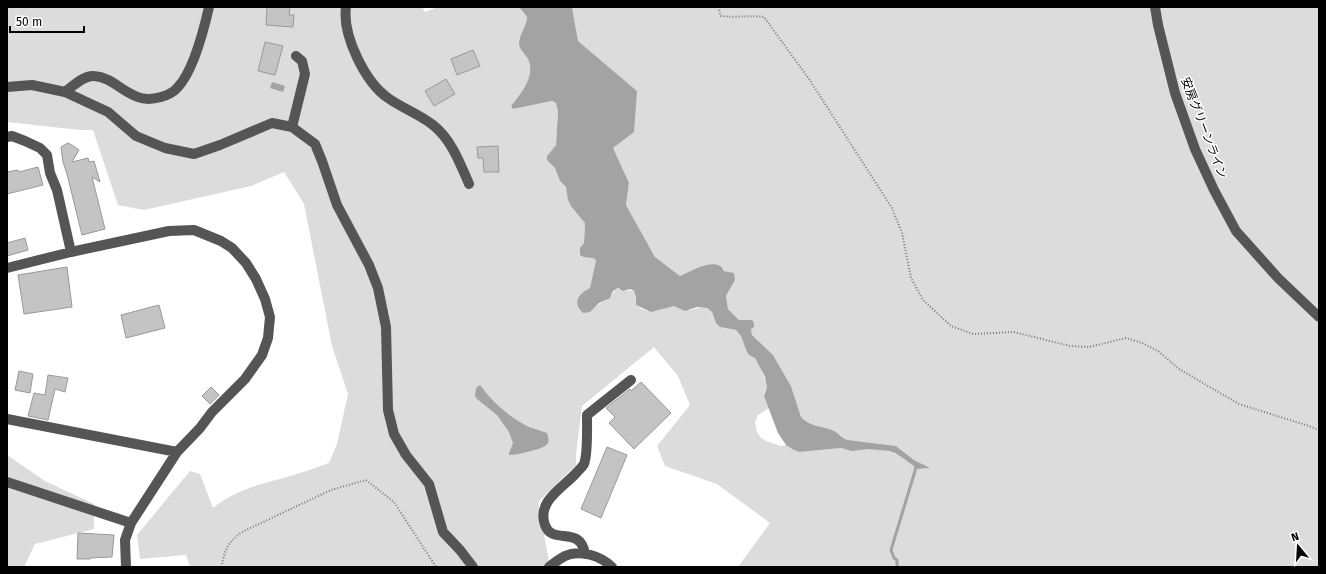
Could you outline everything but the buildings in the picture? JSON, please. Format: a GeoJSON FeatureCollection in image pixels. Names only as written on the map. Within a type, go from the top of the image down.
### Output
{"type":"FeatureCollection","features":[{"type":"Feature","properties":{"kind":"street"},"geometry":{"type":"LineString","coordinates":[[65,92],[81,80],[93,75],[104,78],[129,93],[141,98],[151,98],[174,91],[180,86],[193,60],[204,29],[209,7]]}},
{"type":"Feature","properties":{"kind":"street"},"geometry":{"type":"LineString","coordinates":[[346,7],[345,13],[349,35],[357,59],[373,83],[387,98],[433,125],[446,138],[457,157],[469,184]]}},
{"type":"Feature","properties":{"kind":"street","name":"安房グリーンライン"},"geometry":{"type":"LineString","coordinates":[[1155,7],[1175,93],[1195,149],[1214,190],[1236,231],[1278,278],[1319,317]]}},
{"type":"Feature","properties":{"kind":"street"},"geometry":{"type":"LineString","coordinates":[[292,128],[305,74],[302,61],[296,56]]}},
{"type":"Feature","properties":{"kind":"street"},"geometry":{"type":"LineString","coordinates":[[7,87],[32,85],[65,92],[108,112],[136,136],[165,148],[194,154],[220,145],[272,123],[292,128],[315,144],[337,205],[369,265],[378,288],[386,327],[388,410],[394,434],[406,455],[429,484],[443,532],[473,567]]}},
{"type":"Feature","properties":{"kind":"street"},"geometry":{"type":"LineString","coordinates":[[7,137],[12,136],[25,141],[40,148],[47,155],[50,173],[57,190],[71,252]]}},
{"type":"Feature","properties":{"kind":"street"},"geometry":{"type":"LineString","coordinates":[[7,268],[71,252],[169,231],[194,230],[221,241],[232,248],[246,263],[256,279],[265,300],[270,318],[268,338],[262,355],[245,379],[212,412],[200,428],[177,452],[131,523],[125,540],[126,567]]}},
{"type":"Feature","properties":{"kind":"street"},"geometry":{"type":"LineString","coordinates":[[585,554],[584,546],[580,541],[572,536],[557,536],[549,532],[545,525],[543,509],[551,497],[573,477],[584,464],[588,415],[631,380]]}},
{"type":"Feature","properties":{"kind":"street"},"geometry":{"type":"LineString","coordinates":[[7,419],[177,452]]}},
{"type":"Feature","properties":{"kind":"street"},"geometry":{"type":"LineString","coordinates":[[7,482],[131,523]]}},
{"type":"Feature","properties":{"kind":"street"},"geometry":{"type":"LineString","coordinates":[[549,567],[566,556],[576,553],[600,558],[612,567]]}},
{"type":"Feature","properties":{"kind":"path"},"geometry":{"type":"LineString","coordinates":[[718,7],[721,16],[731,17],[752,15],[764,18],[809,79],[892,208],[902,233],[911,278],[923,300],[951,326],[973,334],[1014,332],[1070,346],[1089,347],[1126,338],[1142,343],[1158,351],[1179,369],[1239,404],[1319,430]]}},
{"type":"Feature","properties":{"kind":"path"},"geometry":{"type":"LineString","coordinates":[[221,567],[226,548],[233,539],[242,532],[331,490],[366,480],[394,502],[436,567]]}},
{"type":"Feature","properties":{"kind":"shaded area"},"geometry":{"type":"Polygon","coordinates":[[[7,7],[422,7],[425,12],[438,7],[520,8],[524,12],[527,20],[520,36],[519,43],[520,48],[530,63],[530,70],[529,77],[523,90],[511,107],[513,109],[552,101],[556,103],[558,112],[556,145],[547,158],[555,168],[560,181],[566,187],[568,196],[584,220],[584,240],[591,258],[595,258],[596,260],[590,288],[582,293],[595,307],[611,296],[616,289],[619,289],[623,291],[635,292],[636,305],[648,311],[669,306],[676,306],[686,310],[706,308],[710,310],[720,327],[736,330],[741,336],[749,355],[753,356],[757,360],[766,382],[767,387],[764,393],[769,408],[758,415],[755,422],[757,432],[761,438],[766,441],[781,446],[786,445],[799,452],[841,448],[852,450],[876,449],[889,451],[908,460],[918,469],[929,468],[914,460],[896,446],[848,440],[837,433],[809,423],[801,417],[791,386],[773,355],[752,335],[752,320],[739,320],[728,309],[726,296],[735,280],[720,266],[696,269],[680,276],[655,257],[626,205],[629,183],[612,148],[637,91],[578,41],[572,7],[1319,7],[1319,567],[738,567],[770,523],[717,484],[665,466],[657,446],[690,405],[678,376],[654,347],[582,406],[576,465],[538,502],[550,567],[190,567],[186,555],[140,559],[137,535],[190,471],[200,474],[213,508],[221,502],[248,488],[298,474],[329,463],[337,444],[348,394],[332,346],[304,204],[284,172],[251,186],[144,210],[118,205],[93,130],[80,130],[7,122],[7,7]]]}},
{"type":"Feature","properties":{"kind":"shaded area"},"geometry":{"type":"Polygon","coordinates":[[[518,7],[572,7],[578,41],[637,91],[634,132],[613,148],[629,183],[626,205],[655,257],[680,276],[711,264],[722,267],[724,271],[734,273],[735,280],[726,296],[728,309],[739,320],[752,320],[754,327],[751,329],[752,335],[773,355],[791,386],[801,417],[808,423],[830,429],[848,440],[896,446],[914,460],[930,468],[918,469],[895,453],[889,451],[868,449],[852,451],[841,448],[799,452],[786,445],[778,433],[764,396],[767,387],[765,377],[755,358],[749,355],[741,336],[736,330],[720,327],[716,323],[712,312],[707,308],[697,307],[685,311],[674,306],[651,312],[636,305],[634,291],[630,289],[623,291],[618,288],[613,291],[610,298],[599,303],[590,312],[583,313],[577,302],[582,293],[590,288],[596,260],[580,255],[580,248],[584,243],[585,223],[571,206],[568,200],[566,187],[560,181],[555,168],[547,160],[547,156],[556,145],[558,112],[556,103],[552,101],[513,109],[511,106],[526,84],[530,72],[528,59],[519,45],[520,36],[526,24],[527,17],[518,7]]]}},
{"type":"Feature","properties":{"kind":"shaded area"},"geometry":{"type":"Polygon","coordinates":[[[272,82],[285,86],[283,92],[270,88],[272,82]]]}},
{"type":"Feature","properties":{"kind":"shaded area"},"geometry":{"type":"Polygon","coordinates":[[[480,385],[490,398],[508,414],[529,427],[547,433],[548,443],[542,447],[530,451],[509,455],[513,443],[509,432],[497,415],[475,396],[476,388],[480,385]]]}},
{"type":"Feature","properties":{"kind":"shaded area"},"geometry":{"type":"Polygon","coordinates":[[[7,455],[45,481],[94,504],[94,529],[35,544],[24,567],[7,567],[7,455]]]}},
{"type":"Feature","properties":{"kind":"waterway"},"geometry":{"type":"LineString","coordinates":[[897,567],[897,560],[894,558],[891,550],[915,471],[916,466],[914,463]]}}]}
